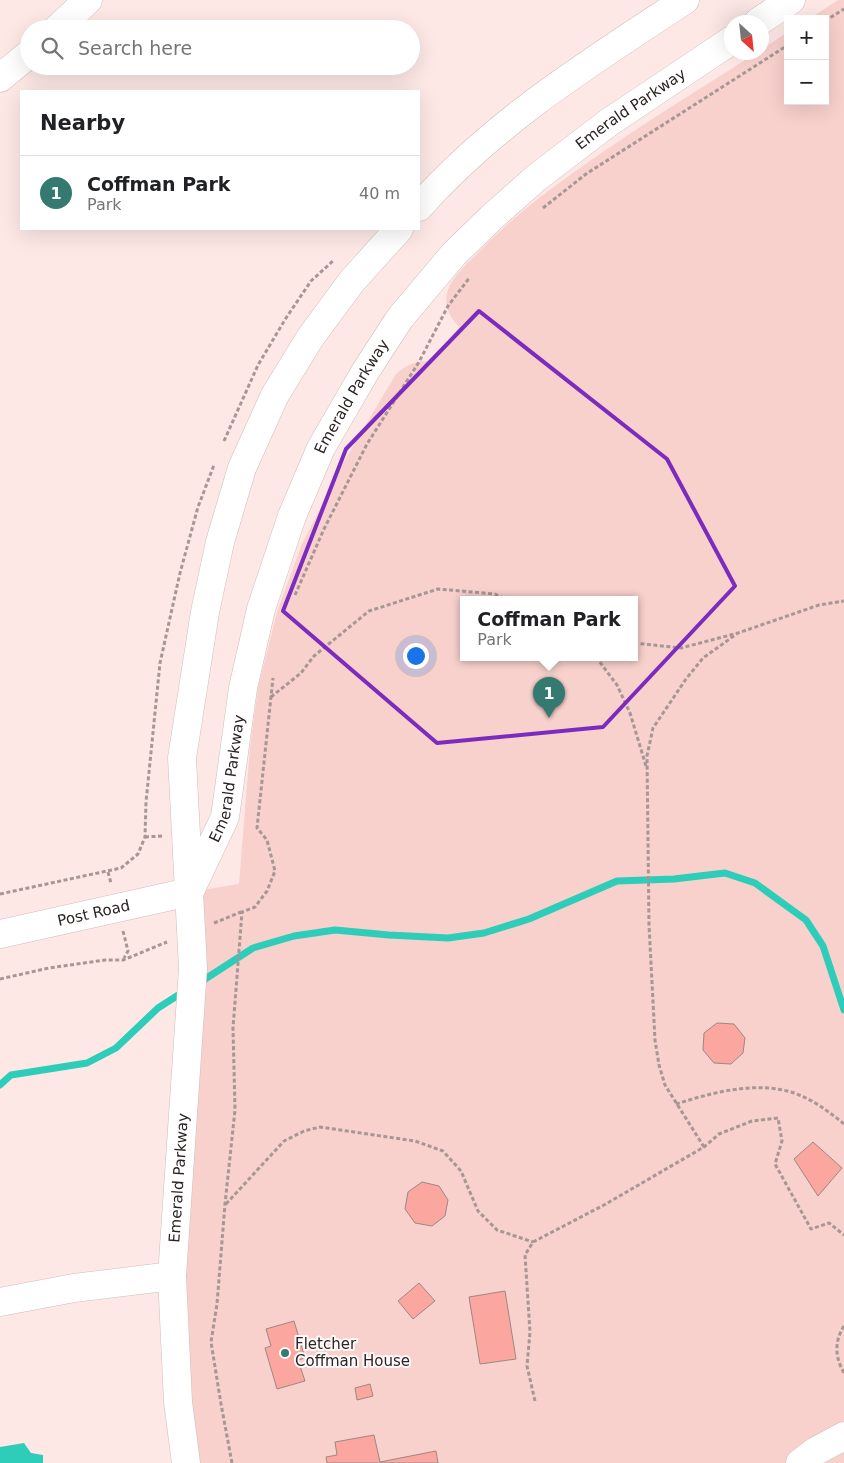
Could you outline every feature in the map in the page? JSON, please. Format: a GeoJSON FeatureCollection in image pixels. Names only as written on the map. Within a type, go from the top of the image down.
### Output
{"type":"FeatureCollection","features":[{"type":"Feature","properties":{"kind":"main road"},"geometry":{"type":"LineString","coordinates":[[67,20],[88,0]]}},
{"type":"Feature","properties":{"kind":"main road"},"geometry":{"type":"LineString","coordinates":[[420,206],[433,191],[502,127],[574,74],[685,0]]}},
{"type":"Feature","properties":{"kind":"main road"},"geometry":{"type":"LineString","coordinates":[[768,15],[791,0]]}},
{"type":"Feature","properties":{"kind":"main road","name":"Emerald Parkway"},"geometry":{"type":"LineString","coordinates":[[189,892],[225,817],[243,688],[261,609],[292,516],[321,448],[365,372],[400,318],[454,254],[491,218],[536,178],[608,124],[724,45]]}},
{"type":"Feature","properties":{"kind":"main road"},"geometry":{"type":"LineString","coordinates":[[0,78],[20,61]]}},
{"type":"Feature","properties":{"kind":"main road","name":"Emerald Parkway"},"geometry":{"type":"LineString","coordinates":[[186,1463],[178,1402],[172,1276],[193,968],[182,758],[205,612],[220,542],[242,468],[275,395],[310,338],[352,281],[398,230]]}},
{"type":"Feature","properties":{"kind":"main road","name":"Post Road"},"geometry":{"type":"LineString","coordinates":[[0,934],[189,892]]}},
{"type":"Feature","properties":{"kind":"main road"},"geometry":{"type":"LineString","coordinates":[[0,1302],[74,1288],[172,1276]]}},
{"type":"Feature","properties":{"kind":"main road"},"geometry":{"type":"LineString","coordinates":[[800,1463],[816,1451],[844,1436]]}},
{"type":"Feature","properties":{"kind":"path"},"geometry":{"type":"LineString","coordinates":[[829,18],[844,9]]}},
{"type":"Feature","properties":{"kind":"path"},"geometry":{"type":"LineString","coordinates":[[540,211],[586,174],[784,48]]}},
{"type":"Feature","properties":{"kind":"path"},"geometry":{"type":"LineString","coordinates":[[293,598],[324,530],[367,444],[419,362],[448,306],[471,277]]}},
{"type":"Feature","properties":{"kind":"path"},"geometry":{"type":"LineString","coordinates":[[271,697],[301,673],[314,656],[370,611],[438,589],[495,594],[499,596]]}},
{"type":"Feature","properties":{"kind":"path"},"geometry":{"type":"LineString","coordinates":[[638,643],[681,648],[738,633],[820,605],[844,601]]}},
{"type":"Feature","properties":{"kind":"path"},"geometry":{"type":"LineString","coordinates":[[704,1147],[665,1085],[659,1065],[655,1040],[649,925],[647,756],[653,728],[686,679],[703,658],[738,633]]}},
{"type":"Feature","properties":{"kind":"path"},"geometry":{"type":"LineString","coordinates":[[599,661],[617,684],[630,713],[647,772]]}},
{"type":"Feature","properties":{"kind":"path"},"geometry":{"type":"LineString","coordinates":[[232,1463],[220,1404],[212,1342],[235,1110],[233,1028],[242,912],[256,907],[267,891],[275,871],[266,840],[257,828],[273,677]]}},
{"type":"Feature","properties":{"kind":"path"},"geometry":{"type":"LineString","coordinates":[[0,979],[49,968],[105,960],[123,960]]}},
{"type":"Feature","properties":{"kind":"path"},"geometry":{"type":"LineString","coordinates":[[676,1104],[711,1094],[744,1089],[768,1088],[788,1091],[810,1100],[844,1124]]}},
{"type":"Feature","properties":{"kind":"path"},"geometry":{"type":"LineString","coordinates":[[535,1402],[527,1366],[530,1332],[525,1255],[533,1242],[604,1206],[704,1147],[719,1134],[752,1121],[778,1118],[782,1141],[775,1164],[807,1222],[811,1229],[829,1223],[844,1235]]}},
{"type":"Feature","properties":{"kind":"path"},"geometry":{"type":"LineString","coordinates":[[225,1204],[284,1141],[304,1131],[320,1128],[416,1141],[444,1151],[461,1171],[478,1211],[497,1230],[533,1242]]}},
{"type":"Feature","properties":{"kind":"path"},"geometry":{"type":"LineString","coordinates":[[844,1326],[838,1337],[836,1350],[839,1364],[844,1373]]}},
{"type":"Feature","properties":{"kind":"highlighted area"},"geometry":{"type":"Polygon","coordinates":[[[479,311],[667,459],[735,586],[603,727],[437,743],[283,611],[346,449],[479,311]]]}},
{"type":"Feature","properties":{"kind":"shaded area"},"geometry":{"type":"Polygon","coordinates":[[[838,0],[844,0],[844,1463],[186,1463],[178,1402],[189,892],[239,884],[250,748],[258,688],[277,612],[302,544],[346,458],[396,374],[404,367],[413,363],[422,361],[433,362],[459,327],[448,311],[446,298],[452,282],[462,269],[502,229],[533,203],[617,143],[745,60],[769,60],[769,44],[784,35],[784,105],[829,105],[829,15],[815,15],[838,0]]]}},
{"type":"Feature","properties":{"kind":"water"},"geometry":{"type":"Polygon","coordinates":[[[24,1443],[31,1453],[43,1455],[43,1463],[0,1463],[0,1447],[24,1443]]]}},
{"type":"Feature","properties":{"kind":"building"},"geometry":{"type":"Polygon","coordinates":[[[717,1023],[734,1024],[745,1038],[743,1053],[731,1064],[714,1063],[703,1050],[704,1033],[717,1023]]]}},
{"type":"Feature","properties":{"kind":"building"},"geometry":{"type":"Polygon","coordinates":[[[813,1142],[842,1168],[818,1196],[794,1159],[813,1142]]]}},
{"type":"Feature","properties":{"kind":"building"},"geometry":{"type":"Polygon","coordinates":[[[422,1182],[439,1186],[448,1200],[445,1216],[432,1226],[415,1223],[405,1209],[408,1192],[422,1182]]]}},
{"type":"Feature","properties":{"kind":"building"},"geometry":{"type":"Polygon","coordinates":[[[419,1283],[435,1301],[413,1319],[398,1301],[419,1283]]]}},
{"type":"Feature","properties":{"kind":"building"},"geometry":{"type":"Polygon","coordinates":[[[505,1291],[516,1359],[480,1364],[469,1297],[505,1291]]]}},
{"type":"Feature","properties":{"kind":"building","name":"Fletcher Coffman House"},"geometry":{"type":"Polygon","coordinates":[[[294,1321],[305,1358],[298,1360],[305,1381],[277,1389],[265,1348],[271,1346],[266,1329],[294,1321]]]}},
{"type":"Feature","properties":{"kind":"building"},"geometry":{"type":"Polygon","coordinates":[[[370,1384],[373,1396],[357,1400],[355,1388],[370,1384]]]}},
{"type":"Feature","properties":{"kind":"building"},"geometry":{"type":"Polygon","coordinates":[[[374,1435],[380,1462],[436,1451],[438,1463],[327,1463],[326,1457],[337,1455],[335,1442],[374,1435]]]}},
{"type":"Feature","properties":{"kind":"waterway"},"geometry":{"type":"LineString","coordinates":[[199,983],[253,948],[294,936],[335,930],[448,938],[484,933],[529,919],[617,881],[674,879],[725,873],[755,883],[806,920],[823,946],[844,1010]]}},
{"type":"Feature","properties":{"kind":"waterway"},"geometry":{"type":"LineString","coordinates":[[0,1085],[11,1075],[87,1063],[116,1048],[158,1008],[183,992]]}},
{"type":"Feature","properties":{"kind":"place","name":"Coffman Park"},"geometry":{"type":"Point","coordinates":[549,718]}},
{"type":"Feature","properties":{"kind":"place","name":"Fletcher Coffman House"},"geometry":{"type":"Point","coordinates":[285,1353]}}]}
